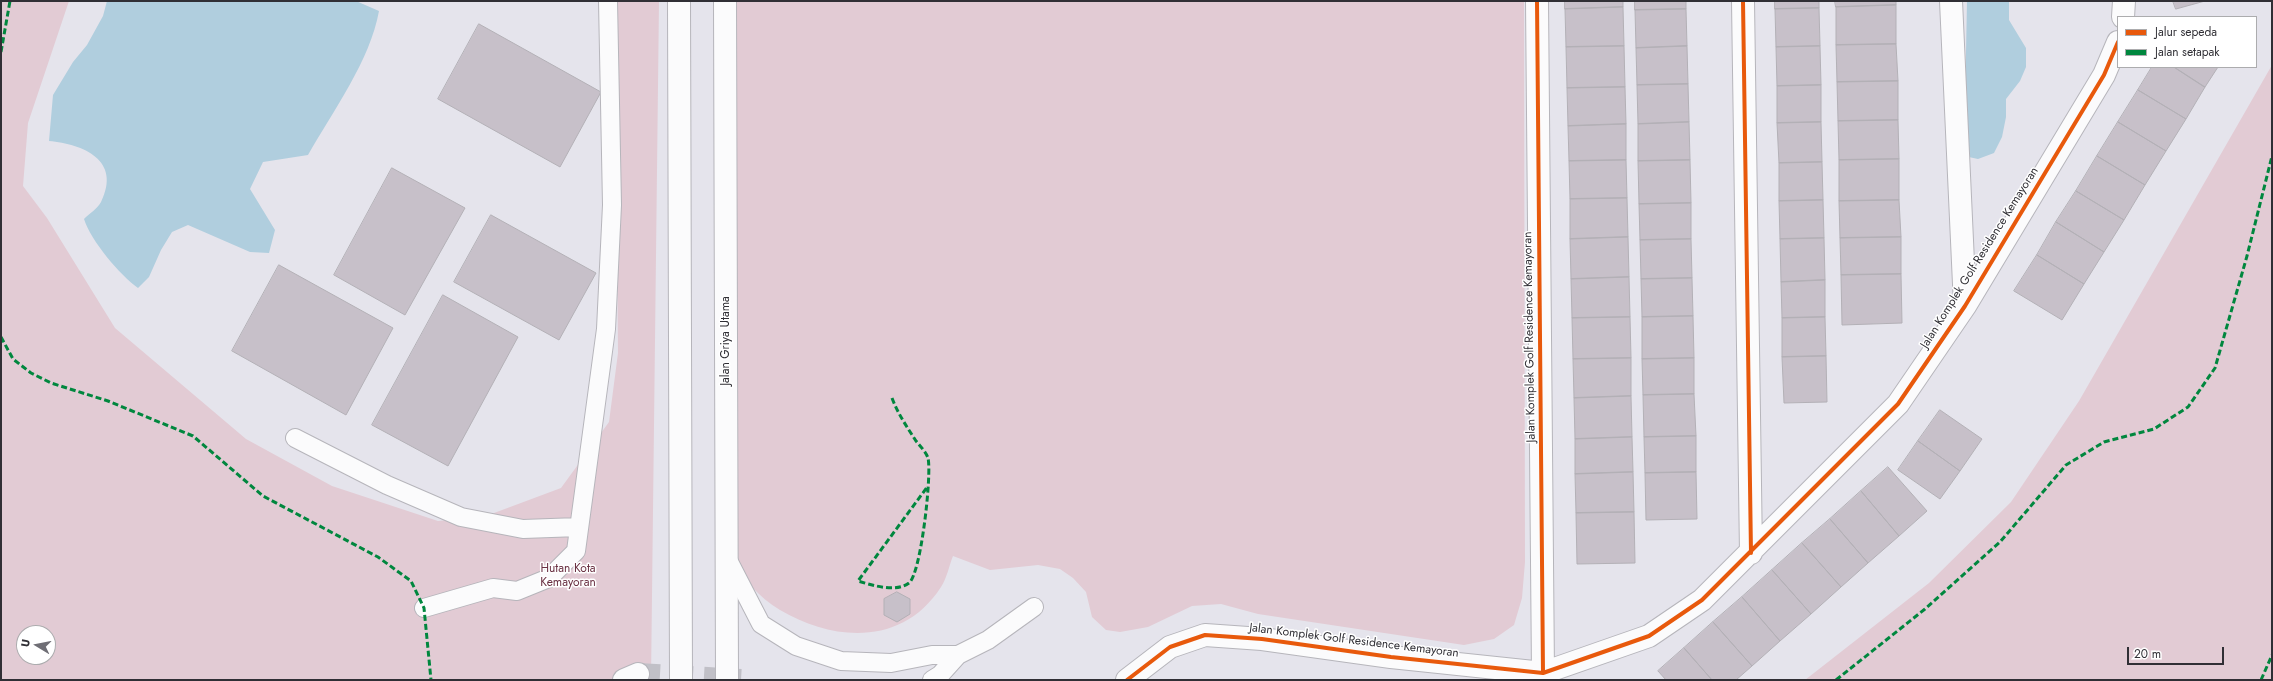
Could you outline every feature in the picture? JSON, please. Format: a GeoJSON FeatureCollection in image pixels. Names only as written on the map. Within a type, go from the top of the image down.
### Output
{"type":"FeatureCollection","features":[{"type":"Feature","properties":{"kind":"street"},"geometry":{"type":"LineString","coordinates":[[679,1],[681,680]]}},
{"type":"Feature","properties":{"kind":"street","name":"Jalan Griya Utama"},"geometry":{"type":"LineString","coordinates":[[725,1],[727,680]]}},
{"type":"Feature","properties":{"kind":"street","name":"Jalan Komplek Golf Residence Kemayoran"},"geometry":{"type":"LineString","coordinates":[[1537,1],[1543,673]]}},
{"type":"Feature","properties":{"kind":"street"},"geometry":{"type":"LineString","coordinates":[[1743,1],[1751,552]]}},
{"type":"Feature","properties":{"kind":"street","name":"Jalan Komplek Golf Residence Kemayoran"},"geometry":{"type":"LineString","coordinates":[[1952,1],[1965,306]]}},
{"type":"Feature","properties":{"kind":"street"},"geometry":{"type":"LineString","coordinates":[[2123,16],[2124,1]]}},
{"type":"Feature","properties":{"kind":"street","name":"Jalan Komplek Golf Residence Kemayoran"},"geometry":{"type":"LineString","coordinates":[[1127,680],[1170,647],[1205,635],[1262,639],[1391,657],[1543,673],[1648,636],[1702,600],[1898,404],[1965,306],[2104,75],[2117,44]]}},
{"type":"Feature","properties":{"kind":"lane"},"geometry":{"type":"LineString","coordinates":[[424,608],[493,588],[517,591],[549,578],[576,551],[606,321],[612,205],[608,1]]}},
{"type":"Feature","properties":{"kind":"lane"},"geometry":{"type":"LineString","coordinates":[[294,438],[387,485],[461,516],[523,529],[579,526]]}},
{"type":"Feature","properties":{"kind":"lane"},"geometry":{"type":"LineString","coordinates":[[727,559],[761,624],[796,646],[841,662],[858,663],[891,663],[932,655],[958,655]]}},
{"type":"Feature","properties":{"kind":"lane"},"geometry":{"type":"LineString","coordinates":[[932,680],[940,675],[958,655],[998,634],[1034,607]]}},
{"type":"Feature","properties":{"kind":"green space","name":"Hutan Kota Kemayoran"},"geometry":{"type":"Polygon","coordinates":[[[1,1],[69,1],[28,123],[23,186],[47,218],[115,328],[246,439],[332,486],[438,521],[486,516],[561,488],[609,422],[618,353],[615,1],[659,1],[651,680],[1,680],[1,1]]]}},
{"type":"Feature","properties":{"kind":"green space"},"geometry":{"type":"Polygon","coordinates":[[[725,1],[1524,1],[1525,562],[1522,598],[1514,625],[1494,639],[1464,645],[1258,614],[1221,604],[1192,606],[1148,627],[1120,632],[1106,630],[1092,617],[1086,592],[1073,578],[1060,569],[1038,565],[990,570],[953,556],[941,587],[925,606],[907,620],[888,629],[866,633],[845,632],[823,628],[801,621],[765,600],[727,559],[725,1]]]}},
{"type":"Feature","properties":{"kind":"green space"},"geometry":{"type":"Polygon","coordinates":[[[2272,65],[2272,680],[1805,680],[1929,583],[2011,502],[2079,401],[2272,65]]]}},
{"type":"Feature","properties":{"kind":"water"},"geometry":{"type":"Polygon","coordinates":[[[107,1],[356,1],[379,11],[368,48],[359,67],[350,85],[308,155],[263,162],[250,189],[275,230],[269,253],[250,252],[188,225],[172,232],[161,250],[149,277],[138,288],[123,275],[99,247],[84,219],[96,209],[101,202],[106,187],[107,175],[103,165],[96,157],[86,151],[74,146],[49,141],[53,95],[73,62],[87,45],[103,16],[107,1]]]}},
{"type":"Feature","properties":{"kind":"water"},"geometry":{"type":"Polygon","coordinates":[[[1967,1],[2009,1],[2009,20],[2026,48],[2026,67],[2020,81],[2006,99],[2006,117],[2002,137],[1994,153],[1978,159],[1964,156],[1967,1]]]}},
{"type":"Feature","properties":{"kind":"building"},"geometry":{"type":"Polygon","coordinates":[[[1565,1],[1623,1],[1623,7],[1565,9],[1565,1]]]}},
{"type":"Feature","properties":{"kind":"building"},"geometry":{"type":"Polygon","coordinates":[[[1635,1],[1686,1],[1686,9],[1635,10],[1635,1]]]}},
{"type":"Feature","properties":{"kind":"building"},"geometry":{"type":"Polygon","coordinates":[[[1775,1],[1819,1],[1819,8],[1775,9],[1775,1]]]}},
{"type":"Feature","properties":{"kind":"building"},"geometry":{"type":"Polygon","coordinates":[[[1835,1],[1896,1],[1896,5],[1836,7],[1835,1]]]}},
{"type":"Feature","properties":{"kind":"building"},"geometry":{"type":"Polygon","coordinates":[[[2173,1],[2205,1],[2176,9],[2173,1]]]}},
{"type":"Feature","properties":{"kind":"building"},"geometry":{"type":"Polygon","coordinates":[[[1896,5],[1896,44],[1836,45],[1836,7],[1896,5]]]}},
{"type":"Feature","properties":{"kind":"building"},"geometry":{"type":"Polygon","coordinates":[[[1623,7],[1624,46],[1566,47],[1565,9],[1623,7]]]}},
{"type":"Feature","properties":{"kind":"building"},"geometry":{"type":"Polygon","coordinates":[[[1819,8],[1820,46],[1776,47],[1775,9],[1819,8]]]}},
{"type":"Feature","properties":{"kind":"building"},"geometry":{"type":"Polygon","coordinates":[[[1686,9],[1687,46],[1636,48],[1635,10],[1686,9]]]}},
{"type":"Feature","properties":{"kind":"building"},"geometry":{"type":"Polygon","coordinates":[[[479,24],[601,92],[560,167],[438,99],[479,24]]]}},
{"type":"Feature","properties":{"kind":"building"},"geometry":{"type":"Polygon","coordinates":[[[1896,44],[1898,81],[1837,82],[1836,45],[1896,44]]]}},
{"type":"Feature","properties":{"kind":"building"},"geometry":{"type":"Polygon","coordinates":[[[1624,46],[1625,87],[1567,88],[1566,47],[1624,46]]]}},
{"type":"Feature","properties":{"kind":"building"},"geometry":{"type":"Polygon","coordinates":[[[1687,46],[1688,84],[1637,85],[1636,48],[1687,46]]]}},
{"type":"Feature","properties":{"kind":"building"},"geometry":{"type":"Polygon","coordinates":[[[1820,46],[1821,85],[1777,86],[1776,47],[1820,46]]]}},
{"type":"Feature","properties":{"kind":"building"},"geometry":{"type":"Polygon","coordinates":[[[2151,68],[2176,68],[2205,87],[2186,119],[2138,90],[2151,68]]]}},
{"type":"Feature","properties":{"kind":"building"},"geometry":{"type":"Polygon","coordinates":[[[2176,68],[2217,68],[2205,87],[2176,68]]]}},
{"type":"Feature","properties":{"kind":"building"},"geometry":{"type":"Polygon","coordinates":[[[1898,81],[1898,120],[1838,121],[1837,82],[1898,81]]]}},
{"type":"Feature","properties":{"kind":"building"},"geometry":{"type":"Polygon","coordinates":[[[1688,84],[1689,122],[1638,124],[1637,85],[1688,84]]]}},
{"type":"Feature","properties":{"kind":"building"},"geometry":{"type":"Polygon","coordinates":[[[1821,85],[1821,122],[1777,123],[1777,86],[1821,85]]]}},
{"type":"Feature","properties":{"kind":"building"},"geometry":{"type":"Polygon","coordinates":[[[1625,87],[1626,124],[1568,126],[1567,88],[1625,87]]]}},
{"type":"Feature","properties":{"kind":"building"},"geometry":{"type":"Polygon","coordinates":[[[2138,90],[2186,119],[2166,151],[2118,122],[2138,90]]]}},
{"type":"Feature","properties":{"kind":"building"},"geometry":{"type":"Polygon","coordinates":[[[1898,120],[1899,159],[1839,160],[1838,121],[1898,120]]]}},
{"type":"Feature","properties":{"kind":"building"},"geometry":{"type":"Polygon","coordinates":[[[1689,122],[1690,160],[1638,161],[1638,124],[1689,122]]]}},
{"type":"Feature","properties":{"kind":"building"},"geometry":{"type":"Polygon","coordinates":[[[1821,122],[1822,162],[1779,163],[1777,123],[1821,122]]]}},
{"type":"Feature","properties":{"kind":"building"},"geometry":{"type":"Polygon","coordinates":[[[2118,122],[2166,151],[2145,185],[2097,156],[2118,122]]]}},
{"type":"Feature","properties":{"kind":"building"},"geometry":{"type":"Polygon","coordinates":[[[1626,124],[1626,160],[1569,161],[1568,126],[1626,124]]]}},
{"type":"Feature","properties":{"kind":"building"},"geometry":{"type":"Polygon","coordinates":[[[2097,156],[2145,185],[2124,220],[2076,191],[2097,156]]]}},
{"type":"Feature","properties":{"kind":"building"},"geometry":{"type":"Polygon","coordinates":[[[1899,159],[1899,200],[1839,201],[1839,160],[1899,159]]]}},
{"type":"Feature","properties":{"kind":"building"},"geometry":{"type":"Polygon","coordinates":[[[1626,160],[1627,198],[1570,199],[1569,161],[1626,160]]]}},
{"type":"Feature","properties":{"kind":"building"},"geometry":{"type":"Polygon","coordinates":[[[1690,160],[1691,203],[1639,204],[1638,161],[1690,160]]]}},
{"type":"Feature","properties":{"kind":"building"},"geometry":{"type":"Polygon","coordinates":[[[1822,162],[1823,200],[1779,201],[1779,163],[1822,162]]]}},
{"type":"Feature","properties":{"kind":"building"},"geometry":{"type":"Polygon","coordinates":[[[392,168],[465,208],[405,315],[334,275],[392,168]]]}},
{"type":"Feature","properties":{"kind":"building"},"geometry":{"type":"Polygon","coordinates":[[[2076,191],[2124,220],[2104,252],[2056,222],[2076,191]]]}},
{"type":"Feature","properties":{"kind":"building"},"geometry":{"type":"Polygon","coordinates":[[[1627,198],[1628,237],[1570,239],[1570,199],[1627,198]]]}},
{"type":"Feature","properties":{"kind":"building"},"geometry":{"type":"Polygon","coordinates":[[[1823,200],[1824,238],[1780,239],[1779,201],[1823,200]]]}},
{"type":"Feature","properties":{"kind":"building"},"geometry":{"type":"Polygon","coordinates":[[[1899,200],[1901,237],[1840,238],[1839,201],[1899,200]]]}},
{"type":"Feature","properties":{"kind":"building"},"geometry":{"type":"Polygon","coordinates":[[[1691,203],[1691,239],[1640,240],[1639,204],[1691,203]]]}},
{"type":"Feature","properties":{"kind":"building"},"geometry":{"type":"Polygon","coordinates":[[[491,215],[596,273],[559,340],[454,282],[491,215]]]}},
{"type":"Feature","properties":{"kind":"building"},"geometry":{"type":"Polygon","coordinates":[[[2056,222],[2104,252],[2084,284],[2037,255],[2056,222]]]}},
{"type":"Feature","properties":{"kind":"building"},"geometry":{"type":"Polygon","coordinates":[[[1628,237],[1629,277],[1571,279],[1570,239],[1628,237]]]}},
{"type":"Feature","properties":{"kind":"building"},"geometry":{"type":"Polygon","coordinates":[[[1901,237],[1901,274],[1841,275],[1840,238],[1901,237]]]}},
{"type":"Feature","properties":{"kind":"building"},"geometry":{"type":"Polygon","coordinates":[[[1824,238],[1825,280],[1781,282],[1780,239],[1824,238]]]}},
{"type":"Feature","properties":{"kind":"building"},"geometry":{"type":"Polygon","coordinates":[[[1691,239],[1692,278],[1641,279],[1640,240],[1691,239]]]}},
{"type":"Feature","properties":{"kind":"building"},"geometry":{"type":"Polygon","coordinates":[[[2037,255],[2084,284],[2062,320],[2014,291],[2037,255]]]}},
{"type":"Feature","properties":{"kind":"building"},"geometry":{"type":"Polygon","coordinates":[[[279,265],[393,328],[346,415],[232,351],[279,265]]]}},
{"type":"Feature","properties":{"kind":"building"},"geometry":{"type":"Polygon","coordinates":[[[1901,274],[1902,323],[1842,325],[1841,275],[1901,274]]]}},
{"type":"Feature","properties":{"kind":"building"},"geometry":{"type":"Polygon","coordinates":[[[1629,277],[1630,317],[1572,318],[1571,279],[1629,277]]]}},
{"type":"Feature","properties":{"kind":"building"},"geometry":{"type":"Polygon","coordinates":[[[1692,278],[1693,316],[1642,317],[1641,279],[1692,278]]]}},
{"type":"Feature","properties":{"kind":"building"},"geometry":{"type":"Polygon","coordinates":[[[1825,280],[1825,317],[1782,318],[1781,282],[1825,280]]]}},
{"type":"Feature","properties":{"kind":"building"},"geometry":{"type":"Polygon","coordinates":[[[443,295],[518,337],[448,466],[372,425],[443,295]]]}},
{"type":"Feature","properties":{"kind":"building"},"geometry":{"type":"Polygon","coordinates":[[[1693,316],[1694,358],[1642,359],[1642,317],[1693,316]]]}},
{"type":"Feature","properties":{"kind":"building"},"geometry":{"type":"Polygon","coordinates":[[[1630,317],[1631,358],[1573,359],[1572,318],[1630,317]]]}},
{"type":"Feature","properties":{"kind":"building"},"geometry":{"type":"Polygon","coordinates":[[[1825,317],[1826,356],[1782,357],[1782,318],[1825,317]]]}},
{"type":"Feature","properties":{"kind":"building"},"geometry":{"type":"Polygon","coordinates":[[[1826,356],[1827,402],[1784,403],[1782,357],[1826,356]]]}},
{"type":"Feature","properties":{"kind":"building"},"geometry":{"type":"Polygon","coordinates":[[[1631,358],[1631,396],[1574,398],[1573,359],[1631,358]]]}},
{"type":"Feature","properties":{"kind":"building"},"geometry":{"type":"Polygon","coordinates":[[[1694,358],[1694,394],[1643,395],[1642,359],[1694,358]]]}},
{"type":"Feature","properties":{"kind":"building"},"geometry":{"type":"Polygon","coordinates":[[[1694,394],[1696,436],[1644,437],[1643,395],[1694,394]]]}},
{"type":"Feature","properties":{"kind":"building"},"geometry":{"type":"Polygon","coordinates":[[[1631,396],[1632,437],[1575,439],[1574,398],[1631,396]]]}},
{"type":"Feature","properties":{"kind":"building"},"geometry":{"type":"Polygon","coordinates":[[[1940,410],[1982,439],[1960,471],[1918,441],[1940,410]]]}},
{"type":"Feature","properties":{"kind":"building"},"geometry":{"type":"Polygon","coordinates":[[[1696,436],[1696,472],[1645,473],[1644,437],[1696,436]]]}},
{"type":"Feature","properties":{"kind":"building"},"geometry":{"type":"Polygon","coordinates":[[[1632,437],[1633,472],[1575,474],[1575,439],[1632,437]]]}},
{"type":"Feature","properties":{"kind":"building"},"geometry":{"type":"Polygon","coordinates":[[[1918,441],[1960,471],[1940,499],[1898,470],[1918,441]]]}},
{"type":"Feature","properties":{"kind":"building"},"geometry":{"type":"Polygon","coordinates":[[[1888,467],[1927,511],[1899,536],[1861,491],[1888,467]]]}},
{"type":"Feature","properties":{"kind":"building"},"geometry":{"type":"Polygon","coordinates":[[[1633,472],[1634,512],[1576,513],[1575,474],[1633,472]]]}},
{"type":"Feature","properties":{"kind":"building"},"geometry":{"type":"Polygon","coordinates":[[[1696,472],[1697,519],[1646,520],[1645,473],[1696,472]]]}},
{"type":"Feature","properties":{"kind":"building"},"geometry":{"type":"Polygon","coordinates":[[[1861,491],[1899,536],[1868,563],[1830,519],[1861,491]]]}},
{"type":"Feature","properties":{"kind":"building"},"geometry":{"type":"Polygon","coordinates":[[[1634,512],[1635,563],[1577,564],[1576,513],[1634,512]]]}},
{"type":"Feature","properties":{"kind":"building"},"geometry":{"type":"Polygon","coordinates":[[[1830,519],[1868,563],[1841,587],[1802,543],[1830,519]]]}},
{"type":"Feature","properties":{"kind":"building"},"geometry":{"type":"Polygon","coordinates":[[[1802,543],[1841,587],[1811,614],[1772,570],[1802,543]]]}},
{"type":"Feature","properties":{"kind":"building"},"geometry":{"type":"Polygon","coordinates":[[[1772,570],[1811,614],[1780,641],[1742,597],[1772,570]]]}},
{"type":"Feature","properties":{"kind":"building"},"geometry":{"type":"Polygon","coordinates":[[[897,592],[910,599],[910,614],[897,622],[884,615],[884,599],[897,592]]]}},
{"type":"Feature","properties":{"kind":"building"},"geometry":{"type":"Polygon","coordinates":[[[1742,597],[1780,641],[1752,666],[1713,622],[1742,597]]]}},
{"type":"Feature","properties":{"kind":"building"},"geometry":{"type":"Polygon","coordinates":[[[1713,622],[1752,666],[1736,680],[1712,680],[1684,648],[1713,622]]]}},
{"type":"Feature","properties":{"kind":"building"},"geometry":{"type":"Polygon","coordinates":[[[1684,648],[1712,680],[1666,680],[1658,671],[1684,648]]]}},
{"type":"Feature","properties":{"kind":"tunnel"},"geometry":{"type":"LineString","coordinates":[[638,674],[741,680]]}},
{"type":"Feature","properties":{"kind":"marked path"},"geometry":{"type":"LineString","coordinates":[[1,52],[10,1]]}},
{"type":"Feature","properties":{"kind":"marked path"},"geometry":{"type":"LineString","coordinates":[[1836,680],[1925,609],[2000,542],[2066,465],[2104,442],[2154,429],[2188,407],[2215,368],[2247,256],[2272,156]]}},
{"type":"Feature","properties":{"kind":"marked path"},"geometry":{"type":"LineString","coordinates":[[1,337],[13,359],[31,373],[51,383],[108,401],[193,436],[263,496],[378,557],[411,581],[424,608],[431,680]]}},
{"type":"Feature","properties":{"kind":"marked path"},"geometry":{"type":"LineString","coordinates":[[892,398],[897,410],[928,458],[929,468],[928,483],[927,502],[918,562],[909,583],[903,586],[890,588],[858,581],[928,486]]}},
{"type":"Feature","properties":{"kind":"marked path"},"geometry":{"type":"LineString","coordinates":[[2261,680],[2272,655]]}},
{"type":"Feature","properties":{"kind":"cycle path"},"geometry":{"type":"LineString","coordinates":[[1537,1],[1543,673]]}},
{"type":"Feature","properties":{"kind":"cycle path"},"geometry":{"type":"LineString","coordinates":[[1743,1],[1751,553]]}},
{"type":"Feature","properties":{"kind":"cycle path"},"geometry":{"type":"LineString","coordinates":[[1127,680],[1170,647],[1205,635],[1262,639],[1391,657],[1543,673],[1649,636],[1702,600],[1898,404],[1965,306],[2104,75],[2117,44]]}}]}
